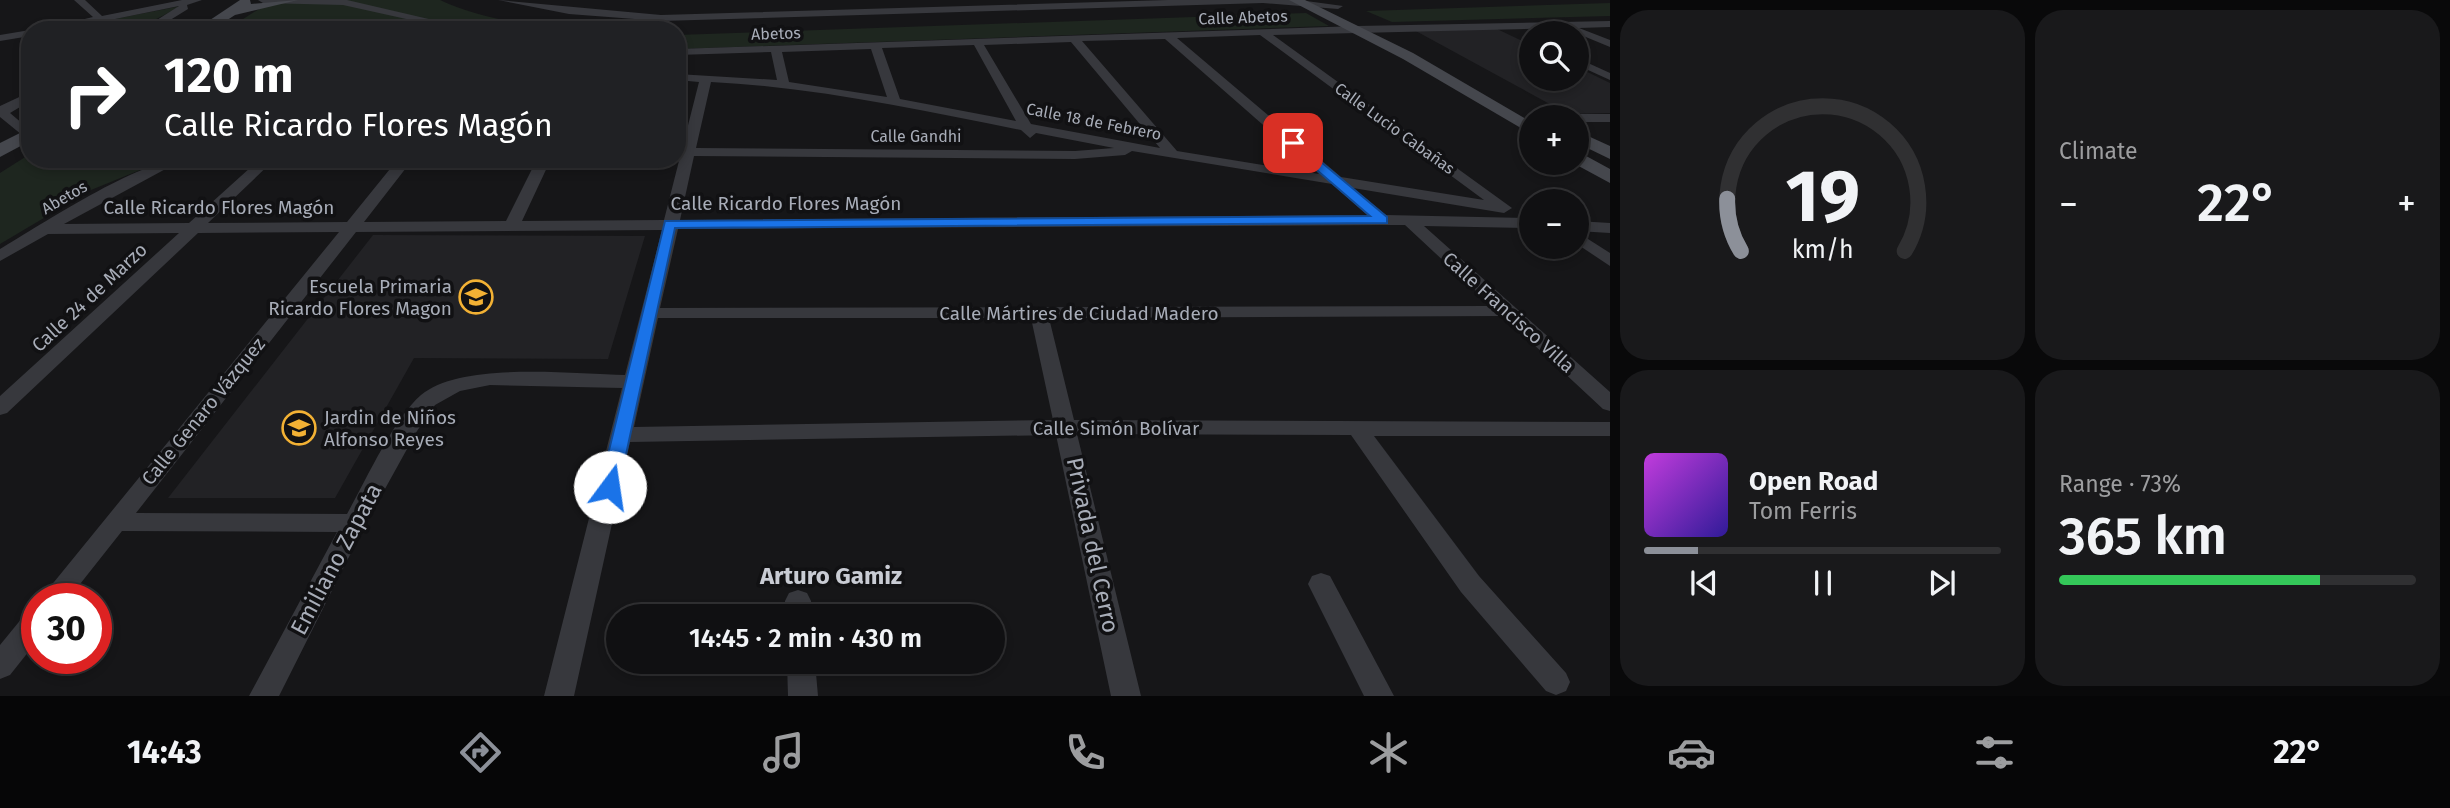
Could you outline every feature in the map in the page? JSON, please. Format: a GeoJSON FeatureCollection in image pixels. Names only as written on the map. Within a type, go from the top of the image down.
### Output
{"type":"FeatureCollection","features":[{"type":"Feature","properties":{"kind":"main road"},"geometry":{"type":"LineString","coordinates":[[216,21],[251,0]]}},
{"type":"Feature","properties":{"kind":"main road"},"geometry":{"type":"LineString","coordinates":[[231,12],[292,0]]}},
{"type":"Feature","properties":{"kind":"main road"},"geometry":{"type":"LineString","coordinates":[[1300,2],[1357,29],[1519,122]]}},
{"type":"Feature","properties":{"kind":"main road"},"geometry":{"type":"LineString","coordinates":[[1330,3],[1382,28],[1520,105]]}},
{"type":"Feature","properties":{"kind":"main road"},"geometry":{"type":"LineString","coordinates":[[1,150],[21,138]]}},
{"type":"Feature","properties":{"kind":"main road"},"geometry":{"type":"LineString","coordinates":[[1589,142],[1610,153]]}},
{"type":"Feature","properties":{"kind":"main road"},"geometry":{"type":"LineString","coordinates":[[1589,164],[1610,177]]}},
{"type":"Feature","properties":{"kind":"street"},"geometry":{"type":"LineString","coordinates":[[79,0],[100,19]]}},
{"type":"Feature","properties":{"kind":"street"},"geometry":{"type":"LineString","coordinates":[[90,21],[197,0]]}},
{"type":"Feature","properties":{"kind":"street"},"geometry":{"type":"LineString","coordinates":[[161,21],[197,0]]}},
{"type":"Feature","properties":{"kind":"street"},"geometry":{"type":"LineString","coordinates":[[263,0],[342,2],[430,21]]}},
{"type":"Feature","properties":{"kind":"street"},"geometry":{"type":"LineString","coordinates":[[503,0],[591,13],[751,16],[947,5],[1263,0],[1330,3]]}},
{"type":"Feature","properties":{"kind":"street"},"geometry":{"type":"LineString","coordinates":[[591,13],[598,0]]}},
{"type":"Feature","properties":{"kind":"street"},"geometry":{"type":"LineString","coordinates":[[751,16],[757,0]]}},
{"type":"Feature","properties":{"kind":"street"},"geometry":{"type":"LineString","coordinates":[[1591,24],[1610,32]]}},
{"type":"Feature","properties":{"kind":"street","name":"Calle Abetos"},"geometry":{"type":"LineString","coordinates":[[1591,24],[1610,24]]}},
{"type":"Feature","properties":{"kind":"street","name":"Calle Abetos"},"geometry":{"type":"LineString","coordinates":[[876,47],[1519,25]]}},
{"type":"Feature","properties":{"kind":"street"},"geometry":{"type":"LineString","coordinates":[[1503,26],[1519,33]]}},
{"type":"Feature","properties":{"kind":"street","name":"Calle Lucio Cabañas"},"geometry":{"type":"LineString","coordinates":[[1262,33],[1519,217]]}},
{"type":"Feature","properties":{"kind":"street"},"geometry":{"type":"LineString","coordinates":[[2,35],[21,34]]}},
{"type":"Feature","properties":{"kind":"street"},"geometry":{"type":"LineString","coordinates":[[1168,36],[1382,220]]}},
{"type":"Feature","properties":{"kind":"street"},"geometry":{"type":"LineString","coordinates":[[1589,36],[1610,44]]}},
{"type":"Feature","properties":{"kind":"street"},"geometry":{"type":"LineString","coordinates":[[1075,40],[1172,153]]}},
{"type":"Feature","properties":{"kind":"street"},"geometry":{"type":"LineString","coordinates":[[978,43],[1041,155]]}},
{"type":"Feature","properties":{"kind":"street"},"geometry":{"type":"LineString","coordinates":[[876,47],[895,102]]}},
{"type":"Feature","properties":{"kind":"street","name":"Abetos"},"geometry":{"type":"LineString","coordinates":[[686,52],[876,47]]}},
{"type":"Feature","properties":{"kind":"street"},"geometry":{"type":"LineString","coordinates":[[776,50],[784,85]]}},
{"type":"Feature","properties":{"kind":"street"},"geometry":{"type":"LineString","coordinates":[[1589,66],[1610,76]]}},
{"type":"Feature","properties":{"kind":"street","name":"Calle 18 de Febrero"},"geometry":{"type":"LineString","coordinates":[[686,77],[784,85],[895,102],[1142,149],[1504,208]]}},
{"type":"Feature","properties":{"kind":"street"},"geometry":{"type":"LineString","coordinates":[[686,163],[706,77]]}},
{"type":"Feature","properties":{"kind":"street"},"geometry":{"type":"LineString","coordinates":[[21,101],[1,111],[21,128]]}},
{"type":"Feature","properties":{"kind":"street"},"geometry":{"type":"LineString","coordinates":[[1589,118],[1610,118]]}},
{"type":"Feature","properties":{"kind":"street","name":"Calle Gandhi"},"geometry":{"type":"LineString","coordinates":[[689,152],[1041,155],[1097,154],[1142,149]]}},
{"type":"Feature","properties":{"kind":"street","name":"Abetos"},"geometry":{"type":"LineString","coordinates":[[0,256],[126,183],[158,168]]}},
{"type":"Feature","properties":{"kind":"street","name":"Calle 24 de Marzo"},"geometry":{"type":"LineString","coordinates":[[0,408],[258,168]]}},
{"type":"Feature","properties":{"kind":"street","name":"Calle Genaro Vázquez"},"geometry":{"type":"LineString","coordinates":[[66,583],[354,228],[399,168]]}},
{"type":"Feature","properties":{"kind":"street"},"geometry":{"type":"LineString","coordinates":[[512,226],[540,168]]}},
{"type":"Feature","properties":{"kind":"street"},"geometry":{"type":"LineString","coordinates":[[559,696],[636,383],[685,168]]}},
{"type":"Feature","properties":{"kind":"street","name":"Calle Ricardo Flores Magón"},"geometry":{"type":"LineString","coordinates":[[44,229],[1382,220],[1519,223]]}},
{"type":"Feature","properties":{"kind":"street","name":"Calle Francisco Villa"},"geometry":{"type":"LineString","coordinates":[[1409,220],[1610,404]]}},
{"type":"Feature","properties":{"kind":"street"},"geometry":{"type":"LineString","coordinates":[[1589,227],[1610,228]]}},
{"type":"Feature","properties":{"kind":"street"},"geometry":{"type":"LineString","coordinates":[[1589,246],[1610,261]]}},
{"type":"Feature","properties":{"kind":"street","name":"Calle Mártires de Ciudad Madero"},"geometry":{"type":"LineString","coordinates":[[651,313],[1507,311]]}},
{"type":"Feature","properties":{"kind":"street","name":"Privada del Cerro"},"geometry":{"type":"LineString","coordinates":[[1039,313],[1126,696]]}},
{"type":"Feature","properties":{"kind":"street","name":"Emiliano Zapata"},"geometry":{"type":"LineString","coordinates":[[264,696],[354,523],[412,419],[438,393],[472,381],[490,379],[636,383]]}},
{"type":"Feature","properties":{"kind":"street","name":"Calle Simón Bolívar"},"geometry":{"type":"LineString","coordinates":[[623,435],[1067,427],[1610,429]]}},
{"type":"Feature","properties":{"kind":"street"},"geometry":{"type":"LineString","coordinates":[[1356,428],[1470,584],[1556,682]]}},
{"type":"Feature","properties":{"kind":"street"},"geometry":{"type":"LineString","coordinates":[[114,522],[354,523]]}},
{"type":"Feature","properties":{"kind":"street"},"geometry":{"type":"LineString","coordinates":[[1321,584],[1379,696]]}},
{"type":"Feature","properties":{"kind":"street"},"geometry":{"type":"LineString","coordinates":[[0,666],[21,640]]}},
{"type":"Feature","properties":{"kind":"street"},"geometry":{"type":"LineString","coordinates":[[802,674],[803,696]]}},
{"type":"Feature","properties":{"kind":"shaded area"},"geometry":{"type":"Polygon","coordinates":[[[273,0],[440,0],[477,14],[513,21],[240,21],[273,0]]]}},
{"type":"Feature","properties":{"kind":"shaded area"},"geometry":{"type":"Polygon","coordinates":[[[1610,3],[1610,16],[1392,22],[1366,11],[1610,3]]]}},
{"type":"Feature","properties":{"kind":"shaded area"},"geometry":{"type":"Polygon","coordinates":[[[181,6],[153,21],[104,21],[181,6]]]}},
{"type":"Feature","properties":{"kind":"shaded area"},"geometry":{"type":"Polygon","coordinates":[[[1306,13],[1329,26],[686,49],[686,35],[1306,13]]]}},
{"type":"Feature","properties":{"kind":"shaded area"},"geometry":{"type":"Polygon","coordinates":[[[1497,29],[1519,39],[1519,87],[1414,30],[1497,29]]]}},
{"type":"Feature","properties":{"kind":"shaded area"},"geometry":{"type":"Polygon","coordinates":[[[1589,73],[1610,83],[1610,113],[1589,114],[1589,105],[1552,105],[1526,91],[1589,91],[1589,73]]]}},
{"type":"Feature","properties":{"kind":"shaded area"},"geometry":{"type":"Polygon","coordinates":[[[21,160],[21,168],[145,168],[91,190],[0,244],[0,173],[21,160]]]}},
{"type":"Feature","properties":{"kind":"shaded area","name":"Escuela Primaria Ricardo Flores Magon"},"geometry":{"type":"Polygon","coordinates":[[[373,235],[645,236],[608,359],[414,358],[335,498],[168,498],[373,235]]]}},
{"type":"Feature","properties":{"kind":"place","name":"Escuela Primaria Ricardo Flores Magon"},"geometry":{"type":"Point","coordinates":[476,297]}},
{"type":"Feature","properties":{"kind":"place","name":"Jardin de Niños Alfonso Reyes"},"geometry":{"type":"Point","coordinates":[299,428]}},
{"type":"Feature","properties":{"kind":"district","name":"Arturo Gamiz"},"geometry":{"type":"Point","coordinates":[831,576]}},
{"type":"Feature","properties":{"kind":"route"},"geometry":{"type":"LineString","coordinates":[[610,487],[636,383],[670,224],[1382,220],[1293,143]]}}]}
